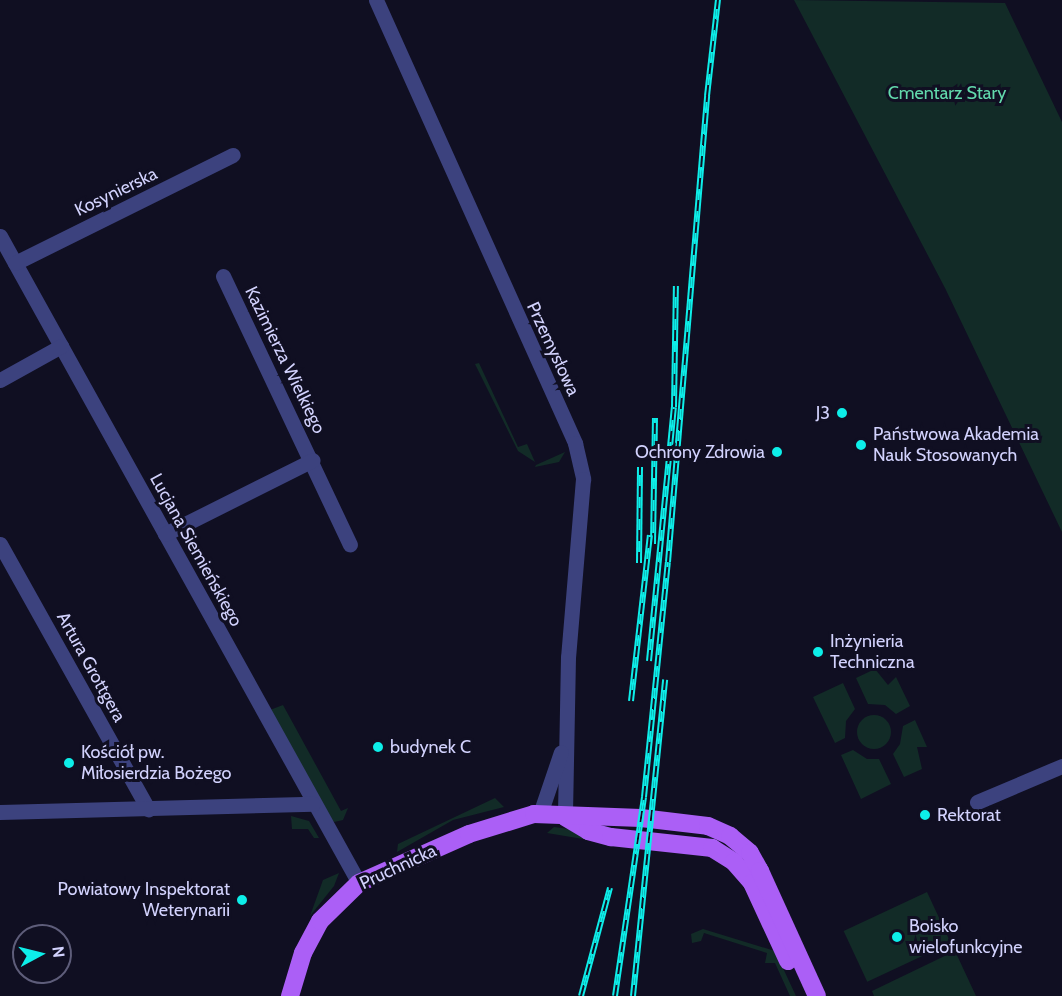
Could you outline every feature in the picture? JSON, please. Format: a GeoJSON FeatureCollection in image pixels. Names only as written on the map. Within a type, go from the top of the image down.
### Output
{"type":"FeatureCollection","features":[{"type":"Feature","properties":{"kind":"main road","name":"Pruchnicka"},"geometry":{"type":"LineString","coordinates":[[290,996],[303,953],[320,921],[358,883],[469,834],[515,817],[540,814],[564,817],[641,818],[708,826],[730,836],[750,853],[760,871],[817,996]]}},
{"type":"Feature","properties":{"kind":"main road","name":"Pruchnicka"},"geometry":{"type":"LineString","coordinates":[[564,817],[588,831],[611,837],[712,848],[734,862],[752,883],[804,996]]}},
{"type":"Feature","properties":{"kind":"street","name":"Przemysłowa"},"geometry":{"type":"LineString","coordinates":[[376,0],[575,442],[583,479],[565,738]]}},
{"type":"Feature","properties":{"kind":"street","name":"Kosynierska"},"geometry":{"type":"LineString","coordinates":[[15,263],[233,155]]}},
{"type":"Feature","properties":{"kind":"street","name":"Lucjana Siemieńskiego"},"geometry":{"type":"LineString","coordinates":[[0,236],[358,883]]}},
{"type":"Feature","properties":{"kind":"street","name":"Kazimierza Wielkiego"},"geometry":{"type":"LineString","coordinates":[[223,276],[313,460],[350,544]]}},
{"type":"Feature","properties":{"kind":"street"},"geometry":{"type":"LineString","coordinates":[[0,380],[61,346]]}},
{"type":"Feature","properties":{"kind":"street","name":"Kazimierza Wielkiego"},"geometry":{"type":"LineString","coordinates":[[165,534],[313,460]]}},
{"type":"Feature","properties":{"kind":"street","name":"Artura Grottgera"},"geometry":{"type":"LineString","coordinates":[[0,544],[148,809]]}},
{"type":"Feature","properties":{"kind":"street"},"geometry":{"type":"LineString","coordinates":[[540,814],[565,738]]}},
{"type":"Feature","properties":{"kind":"street"},"geometry":{"type":"LineString","coordinates":[[564,817],[568,798],[565,738]]}},
{"type":"Feature","properties":{"kind":"street"},"geometry":{"type":"LineString","coordinates":[[977,802],[1062,766]]}},
{"type":"Feature","properties":{"kind":"street"},"geometry":{"type":"LineString","coordinates":[[0,812],[314,804]]}},
{"type":"Feature","properties":{"kind":"green space","name":"Cmentarz Stary"},"geometry":{"type":"Polygon","coordinates":[[[794,0],[1005,3],[1062,122],[1062,532],[945,288],[794,0]]]}},
{"type":"Feature","properties":{"kind":"green space"},"geometry":{"type":"Polygon","coordinates":[[[479,363],[518,447],[527,444],[535,462],[518,451],[475,364],[479,363]]]}},
{"type":"Feature","properties":{"kind":"green space"},"geometry":{"type":"Polygon","coordinates":[[[565,452],[559,462],[535,467],[536,465],[565,452]]]}},
{"type":"Feature","properties":{"kind":"green space"},"geometry":{"type":"Polygon","coordinates":[[[875,669],[888,685],[896,677],[910,706],[896,714],[885,705],[868,704],[856,678],[875,669]]]}},
{"type":"Feature","properties":{"kind":"green space"},"geometry":{"type":"Polygon","coordinates":[[[843,683],[855,709],[846,721],[845,738],[835,743],[813,697],[843,683]]]}},
{"type":"Feature","properties":{"kind":"green space"},"geometry":{"type":"Polygon","coordinates":[[[283,705],[341,811],[348,808],[343,820],[334,822],[330,817],[270,710],[283,705]]]}},
{"type":"Feature","properties":{"kind":"green space"},"geometry":{"type":"Polygon","coordinates":[[[874,715],[886,720],[891,732],[886,744],[874,749],[862,744],[857,732],[862,720],[874,715]]]}},
{"type":"Feature","properties":{"kind":"green space"},"geometry":{"type":"Polygon","coordinates":[[[915,720],[927,747],[917,747],[922,769],[904,777],[893,754],[900,744],[903,726],[915,720]]]}},
{"type":"Feature","properties":{"kind":"green space"},"geometry":{"type":"Polygon","coordinates":[[[853,750],[867,759],[879,759],[891,784],[861,799],[841,755],[853,750]]]}},
{"type":"Feature","properties":{"kind":"green space"},"geometry":{"type":"Polygon","coordinates":[[[495,798],[504,807],[453,820],[397,852],[398,844],[495,798]]]}},
{"type":"Feature","properties":{"kind":"green space"},"geometry":{"type":"Polygon","coordinates":[[[291,816],[309,821],[319,838],[314,838],[308,829],[292,829],[291,816]]]}},
{"type":"Feature","properties":{"kind":"green space"},"geometry":{"type":"Polygon","coordinates":[[[554,827],[569,829],[589,840],[547,833],[554,827]]]}},
{"type":"Feature","properties":{"kind":"green space"},"geometry":{"type":"Polygon","coordinates":[[[339,873],[334,886],[310,916],[323,880],[339,873]]]}},
{"type":"Feature","properties":{"kind":"green space","name":"Boisko wielofunkcyjne"},"geometry":{"type":"Polygon","coordinates":[[[927,892],[951,943],[867,982],[844,931],[927,892]]]}},
{"type":"Feature","properties":{"kind":"green space"},"geometry":{"type":"Polygon","coordinates":[[[703,929],[775,951],[796,996],[790,996],[775,963],[765,963],[767,953],[704,933],[701,941],[692,943],[691,934],[703,929]]]}},
{"type":"Feature","properties":{"kind":"green space"},"geometry":{"type":"Polygon","coordinates":[[[955,951],[976,996],[874,996],[872,991],[955,951]]]}},
{"type":"Feature","properties":{"kind":"railway"},"geometry":{"type":"LineString","coordinates":[[615,996],[644,797],[668,562],[707,96],[718,0]]}},
{"type":"Feature","properties":{"kind":"railway"},"geometry":{"type":"LineString","coordinates":[[649,661],[674,407],[676,286]]}},
{"type":"Feature","properties":{"kind":"railway"},"geometry":{"type":"LineString","coordinates":[[653,544],[655,418]]}},
{"type":"Feature","properties":{"kind":"railway"},"geometry":{"type":"LineString","coordinates":[[639,563],[640,467]]}},
{"type":"Feature","properties":{"kind":"railway"},"geometry":{"type":"LineString","coordinates":[[631,701],[650,535]]}},
{"type":"Feature","properties":{"kind":"railway"},"geometry":{"type":"LineString","coordinates":[[633,996],[665,680]]}},
{"type":"Feature","properties":{"kind":"railway"},"geometry":{"type":"LineString","coordinates":[[581,996],[610,888]]}},
{"type":"Feature","properties":{"kind":"place","name":"J3"},"geometry":{"type":"Point","coordinates":[842,413]}},
{"type":"Feature","properties":{"kind":"place","name":"Państwowa Akademia Nauk Stosowanych"},"geometry":{"type":"Point","coordinates":[861,445]}},
{"type":"Feature","properties":{"kind":"place","name":"Ochrony Zdrowia"},"geometry":{"type":"Point","coordinates":[777,452]}},
{"type":"Feature","properties":{"kind":"place","name":"Inżynieria Techniczna"},"geometry":{"type":"Point","coordinates":[818,652]}},
{"type":"Feature","properties":{"kind":"place","name":"budynek C"},"geometry":{"type":"Point","coordinates":[378,747]}},
{"type":"Feature","properties":{"kind":"place","name":"Kościół pw. Miłosierdzia Bożego"},"geometry":{"type":"Point","coordinates":[69,763]}},
{"type":"Feature","properties":{"kind":"place","name":"Rektorat"},"geometry":{"type":"Point","coordinates":[925,815]}},
{"type":"Feature","properties":{"kind":"place","name":"Powiatowy Inspektorat Weterynarii"},"geometry":{"type":"Point","coordinates":[242,900]}},
{"type":"Feature","properties":{"kind":"place","name":"Boisko wielofunkcyjne"},"geometry":{"type":"Point","coordinates":[897,937]}}]}
